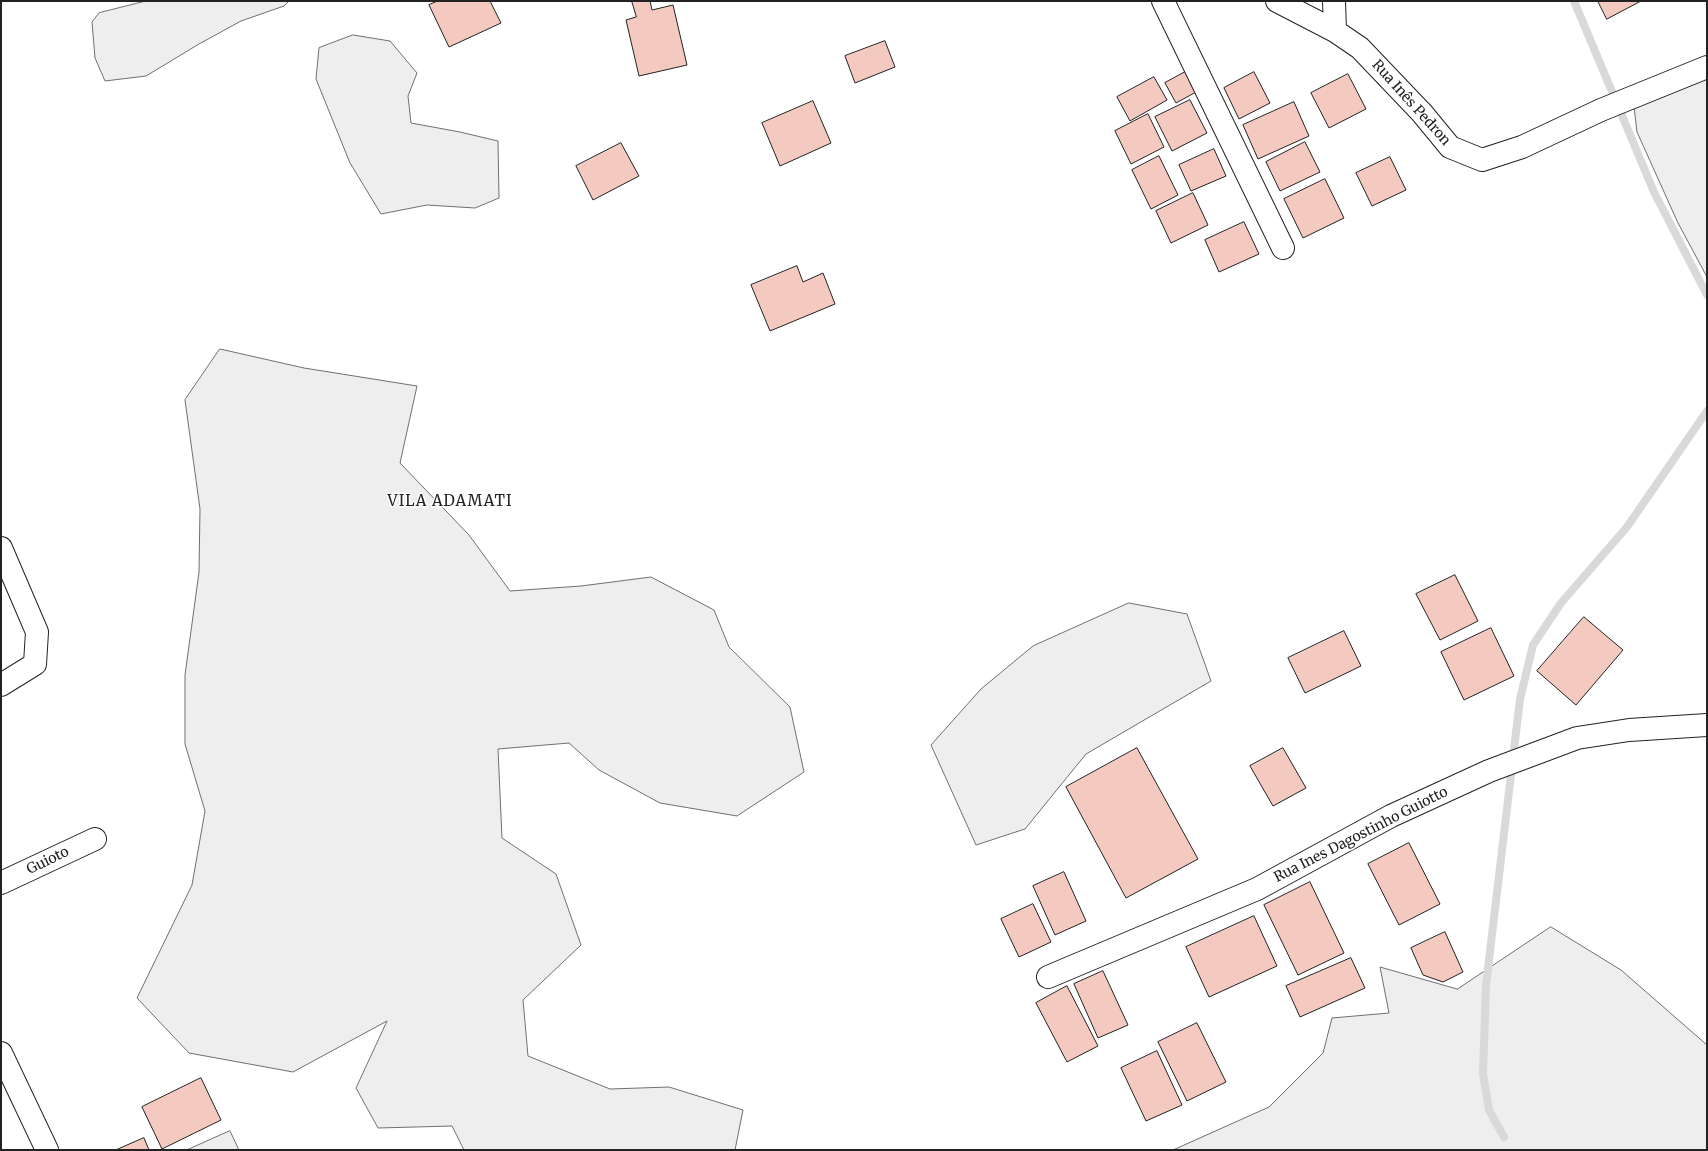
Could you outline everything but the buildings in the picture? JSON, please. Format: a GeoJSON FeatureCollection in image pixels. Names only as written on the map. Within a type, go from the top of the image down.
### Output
{"type":"FeatureCollection","features":[{"type":"Feature","properties":{"kind":"street"},"geometry":{"type":"LineString","coordinates":[[1163,1],[1283,248]]}},
{"type":"Feature","properties":{"kind":"street","name":"Rua Inês Pedron"},"geometry":{"type":"LineString","coordinates":[[1277,1],[1335,31],[1360,48],[1422,112],[1450,147],[1482,160],[1522,147],[1633,96],[1707,67]]}},
{"type":"Feature","properties":{"kind":"street"},"geometry":{"type":"LineString","coordinates":[[1334,1],[1335,31]]}},
{"type":"Feature","properties":{"kind":"street"},"geometry":{"type":"LineString","coordinates":[[1,548],[36,632],[35,664],[1,685]]}},
{"type":"Feature","properties":{"kind":"street","name":"Rua Ines Dagostinho Guiotto"},"geometry":{"type":"LineString","coordinates":[[1048,977],[1257,889],[1391,816],[1489,771],[1525,757],[1577,738],[1629,730],[1707,725]]}},
{"type":"Feature","properties":{"kind":"street","name":"Guioto"},"geometry":{"type":"LineString","coordinates":[[1,883],[96,839]]}},
{"type":"Feature","properties":{"kind":"street"},"geometry":{"type":"LineString","coordinates":[[1,1053],[47,1150]]}},
{"type":"Feature","properties":{"kind":"shaded area"},"geometry":{"type":"Polygon","coordinates":[[[146,1],[289,1],[284,6],[241,21],[146,76],[105,81],[95,58],[92,22],[99,13],[146,1]]]}},
{"type":"Feature","properties":{"kind":"shaded area"},"geometry":{"type":"Polygon","coordinates":[[[353,35],[390,41],[417,73],[408,96],[411,123],[498,141],[499,198],[475,208],[427,205],[381,214],[350,163],[316,79],[319,48],[353,35]]]}},
{"type":"Feature","properties":{"kind":"shaded area"},"geometry":{"type":"Polygon","coordinates":[[[1707,74],[1707,277],[1678,223],[1637,132],[1634,107],[1707,74]]]}},
{"type":"Feature","properties":{"kind":"shaded area"},"geometry":{"type":"Polygon","coordinates":[[[220,349],[304,368],[417,386],[400,463],[469,535],[510,591],[581,586],[651,577],[714,610],[729,647],[790,707],[804,772],[737,816],[660,803],[599,770],[569,743],[498,749],[502,838],[556,874],[581,945],[523,1000],[528,1056],[610,1089],[669,1087],[743,1110],[735,1150],[464,1150],[452,1126],[378,1128],[356,1088],[387,1021],[293,1072],[189,1053],[137,998],[192,885],[205,811],[185,744],[185,675],[199,572],[200,509],[185,400],[220,349]]]}},
{"type":"Feature","properties":{"kind":"shaded area"},"geometry":{"type":"Polygon","coordinates":[[[1129,603],[1187,614],[1211,681],[1086,754],[1025,829],[976,845],[931,745],[981,689],[1033,646],[1129,603]]]}},
{"type":"Feature","properties":{"kind":"shaded area"},"geometry":{"type":"Polygon","coordinates":[[[1551,927],[1621,970],[1707,1045],[1707,1150],[1173,1150],[1269,1107],[1323,1053],[1332,1018],[1389,1013],[1380,967],[1457,989],[1551,927]]]}},
{"type":"Feature","properties":{"kind":"shaded area"},"geometry":{"type":"Polygon","coordinates":[[[230,1131],[239,1150],[187,1150],[230,1131]]]}},
{"type":"Feature","properties":{"kind":"waterway"},"geometry":{"type":"LineString","coordinates":[[1574,1],[1654,192],[1707,295]]}},
{"type":"Feature","properties":{"kind":"waterway"},"geometry":{"type":"LineString","coordinates":[[1504,1137],[1489,1110],[1483,1074],[1486,985],[1520,699],[1533,645],[1561,603],[1627,527],[1707,411]]}},
{"type":"Feature","properties":{"kind":"district","name":"VILA ADAMATI"},"geometry":{"type":"Point","coordinates":[450,502]}}]}
